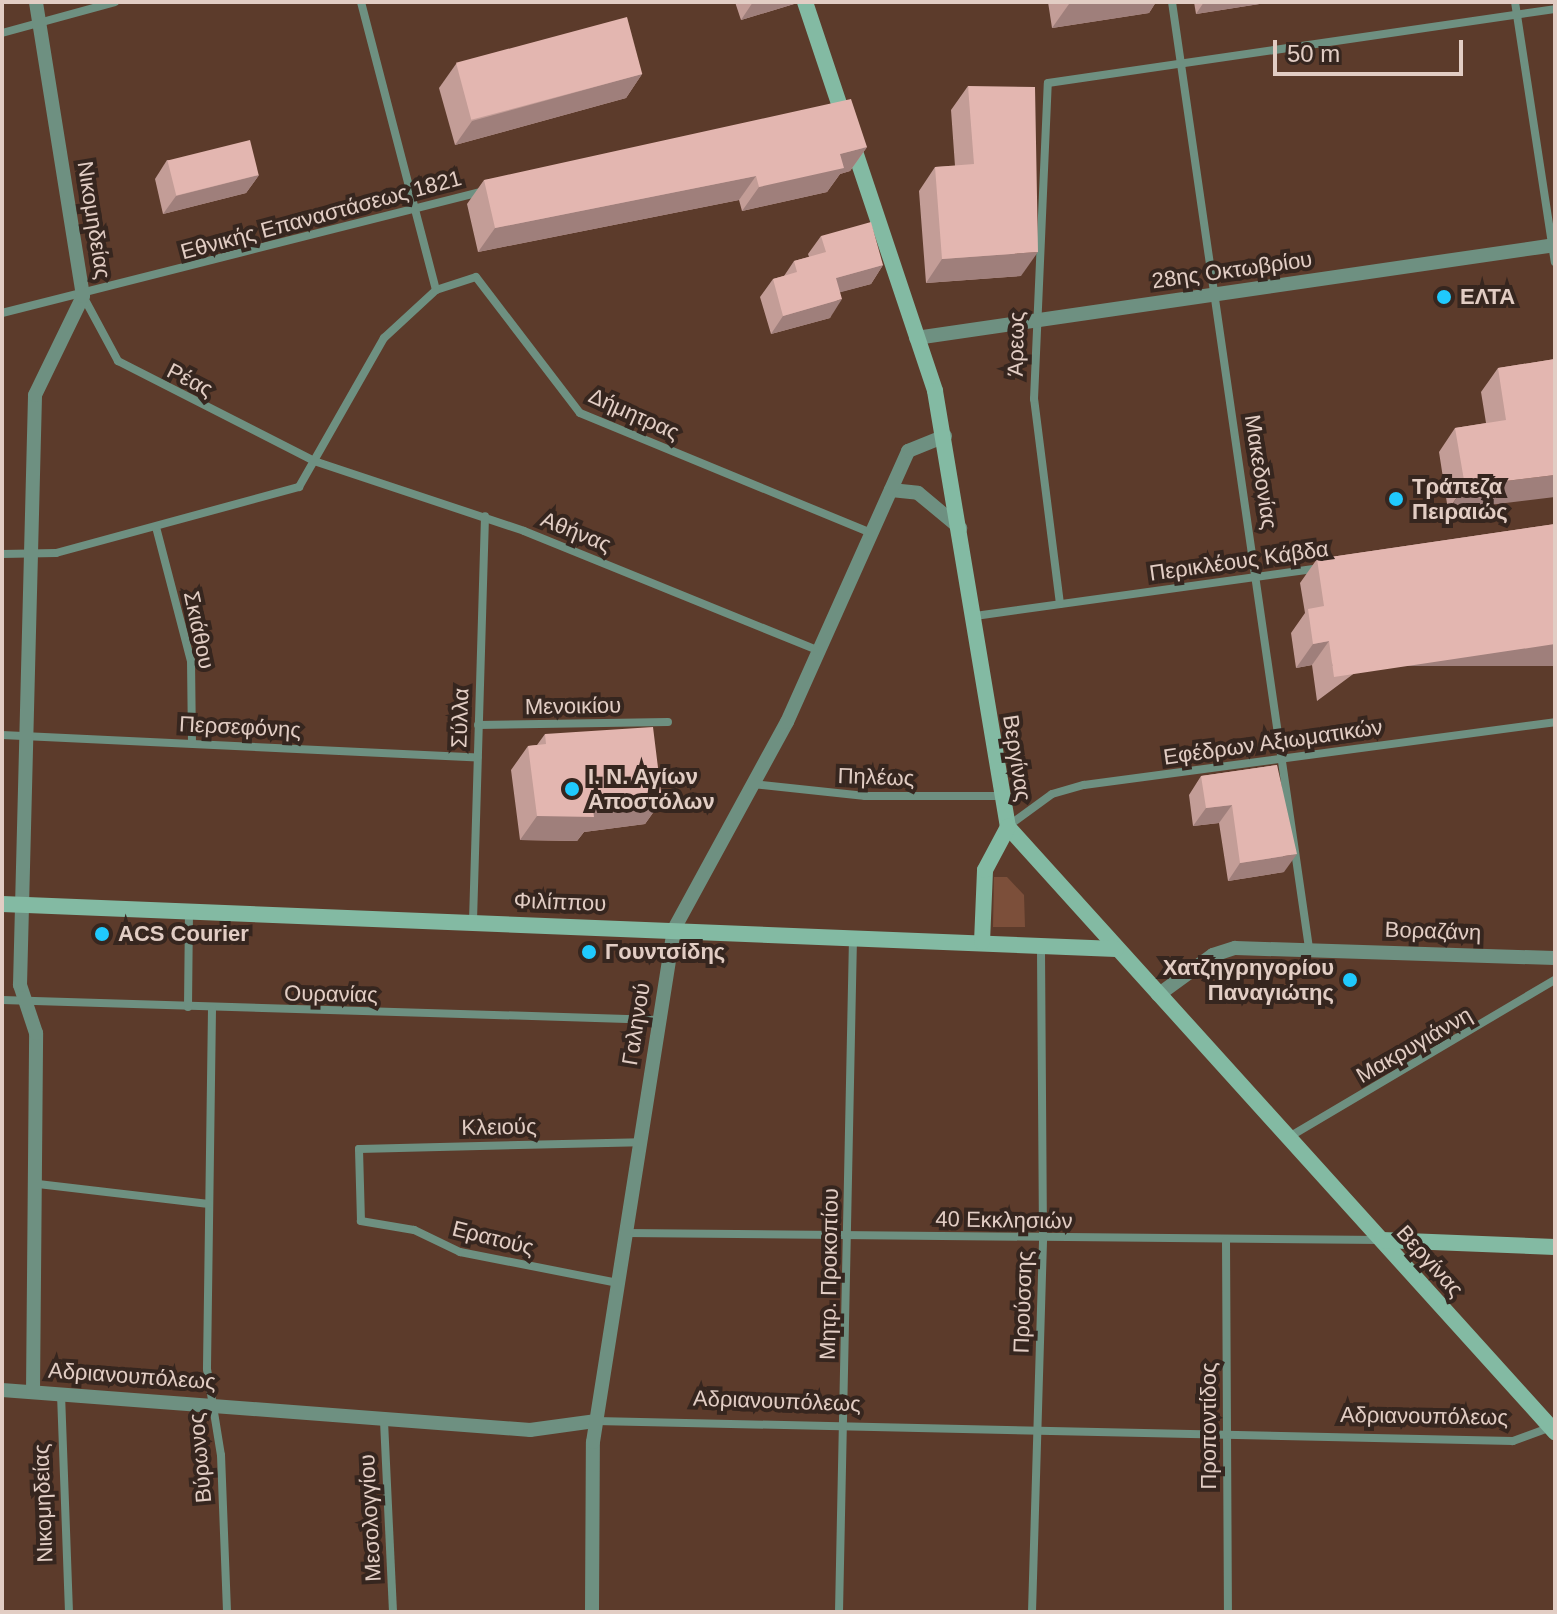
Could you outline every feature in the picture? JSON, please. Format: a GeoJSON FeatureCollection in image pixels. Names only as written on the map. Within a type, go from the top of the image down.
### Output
{"type":"FeatureCollection","features":[{"type":"Feature","properties":{"kind":"main road","name":"Βεργίνας"},"geometry":{"type":"LineString","coordinates":[[805,2],[916,338],[945,436],[975,616],[998,796],[1008,827],[1553,1429]]}},
{"type":"Feature","properties":{"kind":"main road"},"geometry":{"type":"LineString","coordinates":[[982,942],[985,870],[1008,827]]}},
{"type":"Feature","properties":{"kind":"main road","name":"Φιλίππου"},"geometry":{"type":"LineString","coordinates":[[2,904],[1116,949]]}},
{"type":"Feature","properties":{"kind":"main road"},"geometry":{"type":"LineString","coordinates":[[1382,1240],[1555,1247]]}},
{"type":"Feature","properties":{"kind":"street","name":"Νικομηδείας"},"geometry":{"type":"LineString","coordinates":[[33,1392],[38,1184],[36,1033],[24,1000],[22,905],[35,395],[83,296],[36,2]]}},
{"type":"Feature","properties":{"kind":"street"},"geometry":{"type":"LineString","coordinates":[[2,33],[115,2]]}},
{"type":"Feature","properties":{"kind":"street"},"geometry":{"type":"LineString","coordinates":[[2,554],[29,556],[156,527],[299,487],[384,338],[436,290],[361,2]]}},
{"type":"Feature","properties":{"kind":"street","name":"Μακεδονίας"},"geometry":{"type":"LineString","coordinates":[[1172,2],[1259,577],[1309,948]]}},
{"type":"Feature","properties":{"kind":"street"},"geometry":{"type":"LineString","coordinates":[[1515,2],[1555,262]]}},
{"type":"Feature","properties":{"kind":"street"},"geometry":{"type":"LineString","coordinates":[[1180,63],[1555,9]]}},
{"type":"Feature","properties":{"kind":"street","name":"Άρεως"},"geometry":{"type":"LineString","coordinates":[[1060,604],[1035,418],[1034,321],[1048,83],[1180,63]]}},
{"type":"Feature","properties":{"kind":"street","name":"Εθνικής Επαναστάσεως 1821"},"geometry":{"type":"LineString","coordinates":[[2,313],[83,296],[502,186]]}},
{"type":"Feature","properties":{"kind":"street","name":"28ης Οκτωβρίου"},"geometry":{"type":"LineString","coordinates":[[916,338],[1554,245]]}},
{"type":"Feature","properties":{"kind":"street","name":"Δήμητρας"},"geometry":{"type":"LineString","coordinates":[[436,290],[476,277],[580,413],[871,533]]}},
{"type":"Feature","properties":{"kind":"street","name":"Ρέας"},"geometry":{"type":"LineString","coordinates":[[83,296],[118,361],[314,461]]}},
{"type":"Feature","properties":{"kind":"street","name":"Γαληνού"},"geometry":{"type":"LineString","coordinates":[[592,1612],[596,1421],[674,929],[753,784],[819,651],[908,451],[945,436]]}},
{"type":"Feature","properties":{"kind":"street","name":"Αθήνας"},"geometry":{"type":"LineString","coordinates":[[314,461],[406,498],[485,516],[819,651]]}},
{"type":"Feature","properties":{"kind":"street"},"geometry":{"type":"LineString","coordinates":[[891,490],[918,493],[960,528]]}},
{"type":"Feature","properties":{"kind":"street","name":"Σύλλα"},"geometry":{"type":"LineString","coordinates":[[473,921],[485,516]]}},
{"type":"Feature","properties":{"kind":"street","name":"Σκιάθου"},"geometry":{"type":"LineString","coordinates":[[156,527],[191,661],[192,743]]}},
{"type":"Feature","properties":{"kind":"street","name":"Περικλέους Κάβδα"},"geometry":{"type":"LineString","coordinates":[[975,616],[1337,566]]}},
{"type":"Feature","properties":{"kind":"street","name":"Μενοικίου"},"geometry":{"type":"LineString","coordinates":[[478,725],[668,722]]}},
{"type":"Feature","properties":{"kind":"street","name":"Εφέδρων Αξιωματικών"},"geometry":{"type":"LineString","coordinates":[[1008,827],[1068,789],[1555,722]]}},
{"type":"Feature","properties":{"kind":"street","name":"Περσεφόνης"},"geometry":{"type":"LineString","coordinates":[[2,735],[477,757]]}},
{"type":"Feature","properties":{"kind":"street","name":"Πηλέως"},"geometry":{"type":"LineString","coordinates":[[753,784],[865,796],[998,796]]}},
{"type":"Feature","properties":{"kind":"street"},"geometry":{"type":"LineString","coordinates":[[188,1007],[189,911]]}},
{"type":"Feature","properties":{"kind":"street","name":"Μητρ. Προκοπίου"},"geometry":{"type":"LineString","coordinates":[[839,1612],[853,936]]}},
{"type":"Feature","properties":{"kind":"street","name":"Προύσσης"},"geometry":{"type":"LineString","coordinates":[[1032,1612],[1043,1238],[1041,945]]}},
{"type":"Feature","properties":{"kind":"street","name":"Βοραζάνη"},"geometry":{"type":"LineString","coordinates":[[1158,995],[1221,951],[1309,948],[1555,958]]}},
{"type":"Feature","properties":{"kind":"street","name":"Μακρυγιάννη"},"geometry":{"type":"LineString","coordinates":[[1289,1138],[1555,980]]}},
{"type":"Feature","properties":{"kind":"street","name":"Ουρανίας"},"geometry":{"type":"LineString","coordinates":[[2,1000],[212,1009],[659,1020]]}},
{"type":"Feature","properties":{"kind":"street","name":"Βύρωνος"},"geometry":{"type":"LineString","coordinates":[[212,1009],[209,1204],[213,1403],[227,1612]]}},
{"type":"Feature","properties":{"kind":"street","name":"Κλειούς"},"geometry":{"type":"LineString","coordinates":[[361,1221],[359,1149],[640,1142]]}},
{"type":"Feature","properties":{"kind":"street"},"geometry":{"type":"LineString","coordinates":[[38,1184],[209,1204]]}},
{"type":"Feature","properties":{"kind":"street","name":"Ερατούς"},"geometry":{"type":"LineString","coordinates":[[361,1221],[414,1230],[460,1252],[618,1283]]}},
{"type":"Feature","properties":{"kind":"street","name":"40 Εκκλησιών"},"geometry":{"type":"LineString","coordinates":[[626,1233],[1382,1240]]}},
{"type":"Feature","properties":{"kind":"street","name":"Προποντίδος"},"geometry":{"type":"LineString","coordinates":[[1226,1240],[1228,1612]]}},
{"type":"Feature","properties":{"kind":"street","name":"Αδριανουπόλεως"},"geometry":{"type":"LineString","coordinates":[[2,1390],[213,1403],[384,1421],[530,1430],[596,1421],[1513,1441],[1553,1429]]}},
{"type":"Feature","properties":{"kind":"street","name":"Νικομηδείας"},"geometry":{"type":"LineString","coordinates":[[61,1393],[69,1612]]}},
{"type":"Feature","properties":{"kind":"street","name":"Μεσολογγίου"},"geometry":{"type":"LineString","coordinates":[[384,1421],[393,1612]]}},
{"type":"Feature","properties":{"kind":"shaded area"},"geometry":{"type":"Polygon","coordinates":[[[994,877],[1007,877],[1024,895],[1025,927],[993,927],[994,877]]]}},
{"type":"Feature","properties":{"kind":"building"},"geometry":{"type":"Polygon","coordinates":[[[627,17],[642,74],[471,120],[456,63],[627,17]]]}},
{"type":"Feature","properties":{"kind":"building"},"geometry":{"type":"Polygon","coordinates":[[[968,86],[1035,87],[1038,252],[942,259],[935,167],[974,164],[968,86]]]}},
{"type":"Feature","properties":{"kind":"building"},"geometry":{"type":"Polygon","coordinates":[[[851,99],[867,147],[840,154],[844,168],[759,187],[756,176],[495,228],[484,180],[851,99]]]}},
{"type":"Feature","properties":{"kind":"building"},"geometry":{"type":"Polygon","coordinates":[[[250,140],[259,175],[176,195],[168,161],[250,140]]]}},
{"type":"Feature","properties":{"kind":"building"},"geometry":{"type":"Polygon","coordinates":[[[871,222],[883,265],[836,278],[842,299],[783,316],[773,279],[797,272],[794,261],[826,252],[821,236],[871,222]]]}},
{"type":"Feature","properties":{"kind":"building"},"geometry":{"type":"Polygon","coordinates":[[[1555,359],[1555,475],[1465,486],[1455,428],[1506,420],[1498,368],[1555,359]]]}},
{"type":"Feature","properties":{"kind":"building"},"geometry":{"type":"Polygon","coordinates":[[[1555,524],[1555,644],[1334,677],[1329,641],[1313,644],[1308,609],[1324,606],[1317,559],[1555,524]]]}},
{"type":"Feature","properties":{"kind":"building"},"geometry":{"type":"Polygon","coordinates":[[[653,727],[662,800],[593,809],[594,817],[537,816],[528,746],[546,744],[545,734],[653,727]]]}},
{"type":"Feature","properties":{"kind":"building"},"geometry":{"type":"Polygon","coordinates":[[[1277,765],[1297,854],[1240,863],[1232,805],[1206,808],[1201,776],[1277,765]]]}},
{"type":"Feature","properties":{"kind":"place","name":"ΕΛΤΑ"},"geometry":{"type":"Point","coordinates":[1444,297]}},
{"type":"Feature","properties":{"kind":"place","name":"Τράπεζα Πειραιώς"},"geometry":{"type":"Point","coordinates":[1396,499]}},
{"type":"Feature","properties":{"kind":"place","name":"Ι. Ν. Αγίων Αποστόλων"},"geometry":{"type":"Point","coordinates":[572,789]}},
{"type":"Feature","properties":{"kind":"place","name":"ACS Courier"},"geometry":{"type":"Point","coordinates":[102,934]}},
{"type":"Feature","properties":{"kind":"place","name":"Γουντσίδης"},"geometry":{"type":"Point","coordinates":[589,952]}},
{"type":"Feature","properties":{"kind":"place","name":"Χατζηγρηγορίου Παναγιώτης"},"geometry":{"type":"Point","coordinates":[1350,980]}}]}
